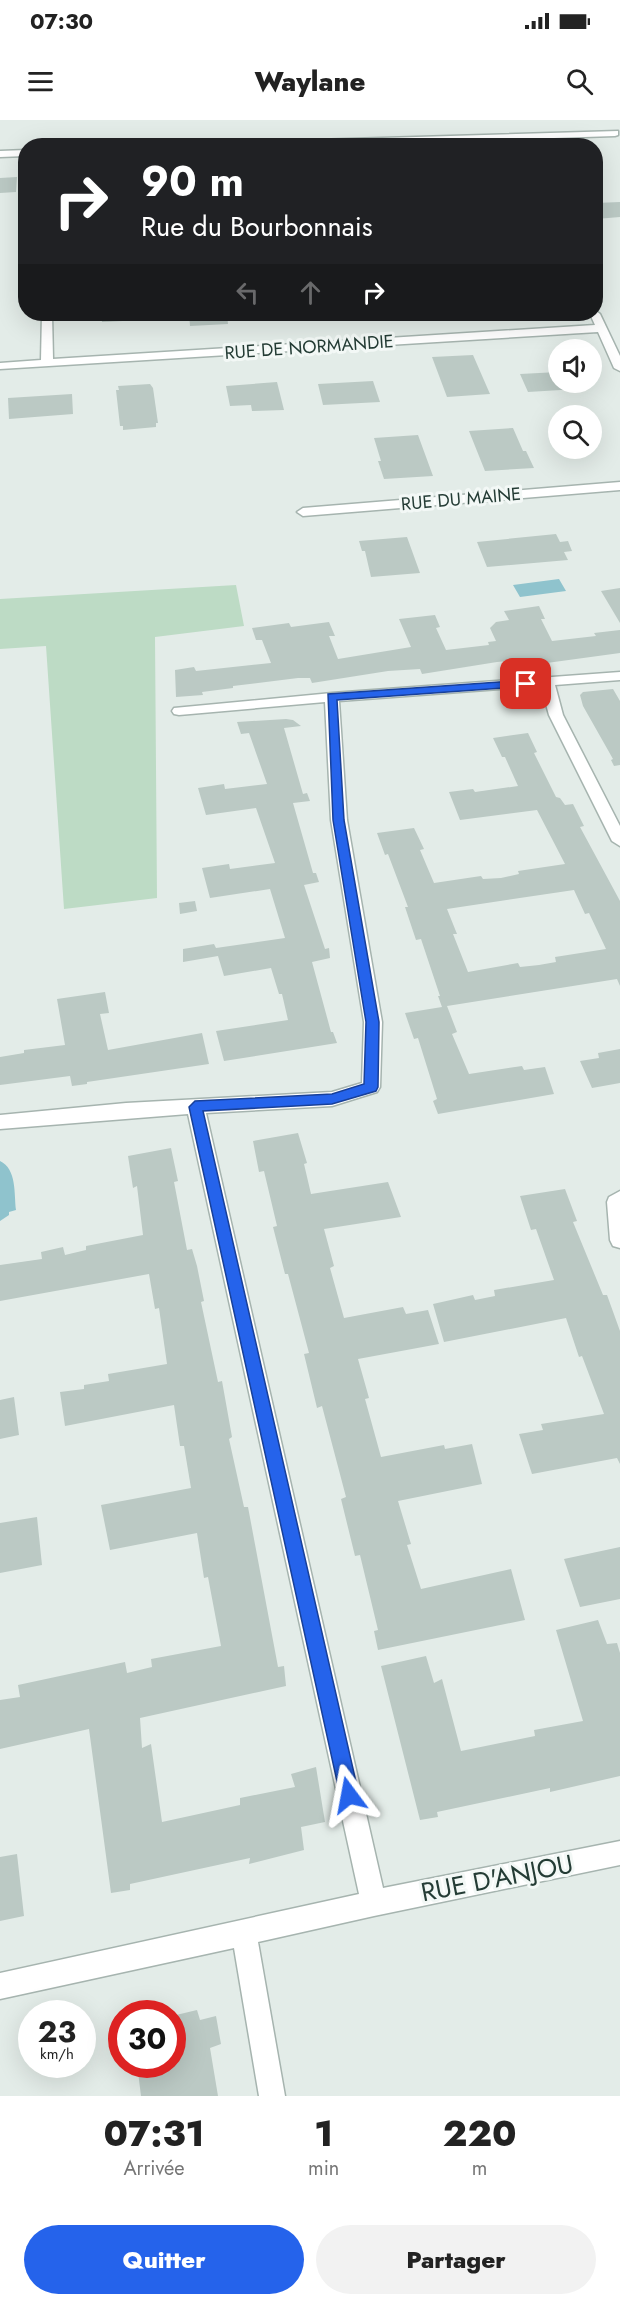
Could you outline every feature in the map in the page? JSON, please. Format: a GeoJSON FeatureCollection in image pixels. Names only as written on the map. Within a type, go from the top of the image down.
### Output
{"type":"FeatureCollection","features":[{"type":"Feature","properties":{"kind":"street"},"geometry":{"type":"LineString","coordinates":[[599,120],[617,135]]}},
{"type":"Feature","properties":{"kind":"street"},"geometry":{"type":"LineString","coordinates":[[566,138],[617,135]]}},
{"type":"Feature","properties":{"kind":"street"},"geometry":{"type":"LineString","coordinates":[[0,154],[18,153]]}},
{"type":"Feature","properties":{"kind":"street"},"geometry":{"type":"LineString","coordinates":[[46,363],[47,321]]}},
{"type":"Feature","properties":{"kind":"street"},"geometry":{"type":"LineString","coordinates":[[598,321],[620,368]]}},
{"type":"Feature","properties":{"kind":"street","name":"RUE DE NORMANDIE"},"geometry":{"type":"LineString","coordinates":[[0,366],[602,328]]}},
{"type":"Feature","properties":{"kind":"street","name":"RUE DU MAINE"},"geometry":{"type":"LineString","coordinates":[[303,512],[620,486]]}},
{"type":"Feature","properties":{"kind":"street"},"geometry":{"type":"LineString","coordinates":[[179,711],[332,697],[620,676]]}},
{"type":"Feature","properties":{"kind":"street"},"geometry":{"type":"LineString","coordinates":[[547,682],[556,715],[620,841]]}},
{"type":"Feature","properties":{"kind":"street"},"geometry":{"type":"LineString","coordinates":[[0,1122],[126,1110],[332,1099],[371,1087],[373,1022],[339,820],[332,697]]}},
{"type":"Feature","properties":{"kind":"street"},"geometry":{"type":"LineString","coordinates":[[195,1107],[374,1903]]}},
{"type":"Feature","properties":{"kind":"street"},"geometry":{"type":"LineString","coordinates":[[620,1199],[616,1202],[620,1240]]}},
{"type":"Feature","properties":{"kind":"street","name":"RUE D'ANJOU"},"geometry":{"type":"LineString","coordinates":[[0,1986],[374,1903],[620,1853]]}},
{"type":"Feature","properties":{"kind":"street"},"geometry":{"type":"LineString","coordinates":[[244,1933],[272,2096]]}},
{"type":"Feature","properties":{"kind":"green space"},"geometry":{"type":"Polygon","coordinates":[[[236,585],[244,626],[155,637],[157,898],[64,909],[46,646],[0,649],[0,599],[236,585]]]}},
{"type":"Feature","properties":{"kind":"water"},"geometry":{"type":"Polygon","coordinates":[[[559,579],[566,591],[520,597],[513,585],[559,579]]]}},
{"type":"Feature","properties":{"kind":"water"},"geometry":{"type":"Polygon","coordinates":[[[0,1161],[12,1176],[16,1210],[9,1212],[9,1215],[0,1221],[0,1161]]]}},
{"type":"Feature","properties":{"kind":"building"},"geometry":{"type":"Polygon","coordinates":[[[17,177],[16,192],[0,193],[0,178],[17,177]]]}},
{"type":"Feature","properties":{"kind":"building"},"geometry":{"type":"Polygon","coordinates":[[[620,202],[620,217],[603,218],[603,203],[620,202]]]}},
{"type":"Feature","properties":{"kind":"building"},"geometry":{"type":"Polygon","coordinates":[[[190,321],[228,321],[228,324],[190,326],[190,321]]]}},
{"type":"Feature","properties":{"kind":"building"},"geometry":{"type":"Polygon","coordinates":[[[473,355],[490,394],[447,397],[432,357],[473,355]]]}},
{"type":"Feature","properties":{"kind":"building"},"geometry":{"type":"Polygon","coordinates":[[[548,373],[548,391],[528,392],[520,374],[548,373]]]}},
{"type":"Feature","properties":{"kind":"building"},"geometry":{"type":"Polygon","coordinates":[[[373,381],[380,402],[323,405],[318,384],[373,381]]]}},
{"type":"Feature","properties":{"kind":"building"},"geometry":{"type":"Polygon","coordinates":[[[277,382],[284,410],[252,411],[251,405],[230,406],[226,386],[277,382]]]}},
{"type":"Feature","properties":{"kind":"building"},"geometry":{"type":"Polygon","coordinates":[[[150,384],[153,388],[158,423],[156,427],[123,430],[123,426],[120,426],[116,390],[119,390],[118,386],[150,384]]]}},
{"type":"Feature","properties":{"kind":"building"},"geometry":{"type":"Polygon","coordinates":[[[72,394],[73,414],[9,419],[8,398],[72,394]]]}},
{"type":"Feature","properties":{"kind":"building"},"geometry":{"type":"Polygon","coordinates":[[[513,428],[523,451],[526,451],[534,468],[485,471],[469,431],[513,428]]]}},
{"type":"Feature","properties":{"kind":"building"},"geometry":{"type":"Polygon","coordinates":[[[418,435],[433,476],[384,479],[374,438],[418,435]]]}},
{"type":"Feature","properties":{"kind":"building"},"geometry":{"type":"Polygon","coordinates":[[[556,534],[560,542],[568,541],[572,551],[564,552],[568,560],[487,567],[477,542],[556,534]]]}},
{"type":"Feature","properties":{"kind":"building"},"geometry":{"type":"Polygon","coordinates":[[[407,537],[420,573],[371,577],[365,551],[362,551],[359,541],[407,537]]]}},
{"type":"Feature","properties":{"kind":"building"},"geometry":{"type":"Polygon","coordinates":[[[620,588],[620,623],[601,591],[620,588]]]}},
{"type":"Feature","properties":{"kind":"building"},"geometry":{"type":"Polygon","coordinates":[[[539,606],[545,619],[541,619],[552,641],[596,636],[594,633],[620,630],[620,653],[532,665],[529,659],[497,662],[422,674],[420,669],[388,671],[312,683],[310,678],[298,678],[233,686],[233,688],[202,692],[203,695],[176,697],[175,670],[194,667],[196,671],[271,663],[262,640],[256,640],[252,628],[289,623],[291,627],[329,622],[335,636],[329,636],[338,659],[411,647],[399,619],[435,615],[440,627],[436,628],[446,650],[489,645],[488,642],[496,641],[490,628],[496,622],[509,620],[504,611],[539,606]]]}},
{"type":"Feature","properties":{"kind":"building"},"geometry":{"type":"Polygon","coordinates":[[[613,689],[620,701],[620,765],[614,766],[611,760],[613,759],[583,706],[580,695],[583,692],[613,689]]]}},
{"type":"Feature","properties":{"kind":"building"},"geometry":{"type":"Polygon","coordinates":[[[293,720],[301,726],[284,728],[303,794],[307,793],[310,801],[293,803],[313,873],[316,873],[319,882],[304,885],[325,949],[329,948],[330,958],[312,962],[331,1032],[337,1043],[224,1061],[216,1031],[288,1020],[282,994],[279,994],[271,968],[224,976],[218,956],[183,962],[183,949],[214,944],[216,948],[285,938],[270,889],[210,898],[202,868],[229,864],[230,869],[275,863],[256,808],[206,815],[198,788],[224,784],[225,789],[267,784],[249,733],[241,734],[237,722],[293,720]]]}},
{"type":"Feature","properties":{"kind":"building"},"geometry":{"type":"Polygon","coordinates":[[[528,733],[537,752],[534,753],[556,797],[560,798],[565,805],[573,804],[584,826],[580,827],[620,901],[620,986],[617,979],[447,1006],[457,1032],[452,1034],[469,1074],[522,1066],[524,1070],[545,1067],[554,1094],[438,1114],[433,1101],[437,1099],[418,1038],[414,1039],[405,1013],[442,1007],[438,996],[440,996],[421,939],[416,940],[405,907],[408,907],[388,854],[385,855],[377,833],[414,828],[424,849],[420,850],[434,883],[481,876],[483,879],[501,878],[519,874],[518,871],[565,864],[537,810],[460,820],[449,792],[473,789],[475,792],[518,786],[505,757],[502,757],[493,738],[528,733]],[[574,890],[447,909],[457,934],[453,934],[468,972],[518,963],[520,967],[539,965],[556,962],[555,957],[606,949],[589,913],[585,914],[574,890]]]}},
{"type":"Feature","properties":{"kind":"building"},"geometry":{"type":"Polygon","coordinates":[[[195,901],[197,911],[180,914],[179,903],[195,901]]]}},
{"type":"Feature","properties":{"kind":"building"},"geometry":{"type":"Polygon","coordinates":[[[105,992],[109,1013],[100,1014],[108,1050],[202,1033],[209,1064],[72,1086],[70,1076],[0,1085],[0,1057],[24,1053],[24,1050],[65,1045],[57,999],[105,992]]]}},
{"type":"Feature","properties":{"kind":"building"},"geometry":{"type":"Polygon","coordinates":[[[620,1049],[620,1083],[592,1088],[580,1061],[599,1058],[598,1053],[620,1049]]]}},
{"type":"Feature","properties":{"kind":"building"},"geometry":{"type":"Polygon","coordinates":[[[298,1133],[307,1163],[304,1164],[311,1194],[388,1182],[401,1217],[324,1229],[334,1266],[330,1268],[344,1318],[403,1307],[406,1314],[428,1310],[439,1344],[358,1359],[369,1398],[365,1399],[381,1457],[444,1445],[445,1449],[472,1444],[482,1484],[398,1501],[411,1544],[407,1545],[421,1589],[511,1569],[525,1620],[378,1650],[374,1631],[378,1630],[360,1555],[355,1556],[341,1499],[346,1497],[322,1406],[317,1408],[304,1354],[309,1353],[288,1274],[285,1274],[273,1227],[277,1226],[264,1171],[259,1172],[253,1141],[298,1133]]]}},
{"type":"Feature","properties":{"kind":"building"},"geometry":{"type":"Polygon","coordinates":[[[171,1148],[178,1181],[174,1182],[187,1250],[192,1249],[197,1266],[204,1301],[201,1302],[218,1382],[222,1381],[232,1437],[229,1439],[244,1507],[248,1507],[278,1667],[284,1666],[286,1686],[140,1718],[142,1748],[151,1744],[162,1822],[240,1805],[240,1798],[295,1787],[291,1774],[316,1767],[325,1822],[301,1827],[304,1850],[249,1864],[250,1858],[130,1884],[130,1890],[111,1893],[89,1729],[0,1749],[0,1700],[20,1697],[18,1685],[125,1662],[127,1673],[152,1667],[151,1659],[221,1646],[208,1577],[204,1578],[197,1533],[110,1550],[101,1505],[191,1488],[184,1446],[180,1446],[174,1405],[65,1426],[60,1392],[84,1389],[84,1385],[109,1381],[108,1374],[167,1364],[159,1308],[155,1309],[149,1274],[0,1301],[0,1265],[42,1259],[41,1252],[63,1247],[65,1255],[86,1250],[86,1246],[143,1235],[137,1186],[133,1188],[128,1156],[171,1148]]]}},
{"type":"Feature","properties":{"kind":"building"},"geometry":{"type":"Polygon","coordinates":[[[565,1189],[577,1221],[573,1222],[603,1295],[607,1295],[620,1331],[620,1464],[617,1458],[532,1474],[519,1434],[543,1430],[541,1424],[604,1414],[582,1356],[579,1357],[566,1318],[444,1342],[433,1304],[473,1295],[475,1300],[495,1296],[494,1290],[554,1280],[536,1229],[531,1230],[520,1196],[565,1189]]]}},
{"type":"Feature","properties":{"kind":"building"},"geometry":{"type":"Polygon","coordinates":[[[14,1397],[19,1435],[0,1439],[0,1400],[14,1397]]]}},
{"type":"Feature","properties":{"kind":"building"},"geometry":{"type":"Polygon","coordinates":[[[37,1517],[42,1565],[0,1573],[0,1523],[37,1517]]]}},
{"type":"Feature","properties":{"kind":"building"},"geometry":{"type":"Polygon","coordinates":[[[620,1547],[620,1599],[580,1607],[564,1559],[620,1547]]]}},
{"type":"Feature","properties":{"kind":"building"},"geometry":{"type":"Polygon","coordinates":[[[598,1620],[607,1644],[617,1643],[620,1653],[620,1776],[550,1792],[550,1788],[437,1812],[438,1817],[420,1820],[381,1666],[426,1656],[434,1683],[442,1679],[461,1751],[535,1736],[534,1730],[583,1721],[556,1630],[598,1620]]]}},
{"type":"Feature","properties":{"kind":"building"},"geometry":{"type":"Polygon","coordinates":[[[17,1854],[24,1916],[0,1921],[0,1857],[17,1854]]]}},
{"type":"Feature","properties":{"kind":"building"},"geometry":{"type":"Polygon","coordinates":[[[197,2010],[200,2020],[216,2016],[221,2044],[210,2048],[218,2096],[141,2096],[139,2078],[186,2078],[186,2013],[197,2010]]]}},
{"type":"Feature","properties":{"kind":"route"},"geometry":{"type":"LineString","coordinates":[[349,1795],[195,1107],[332,1099],[371,1087],[373,1022],[339,820],[332,697],[526,684]]}}]}
